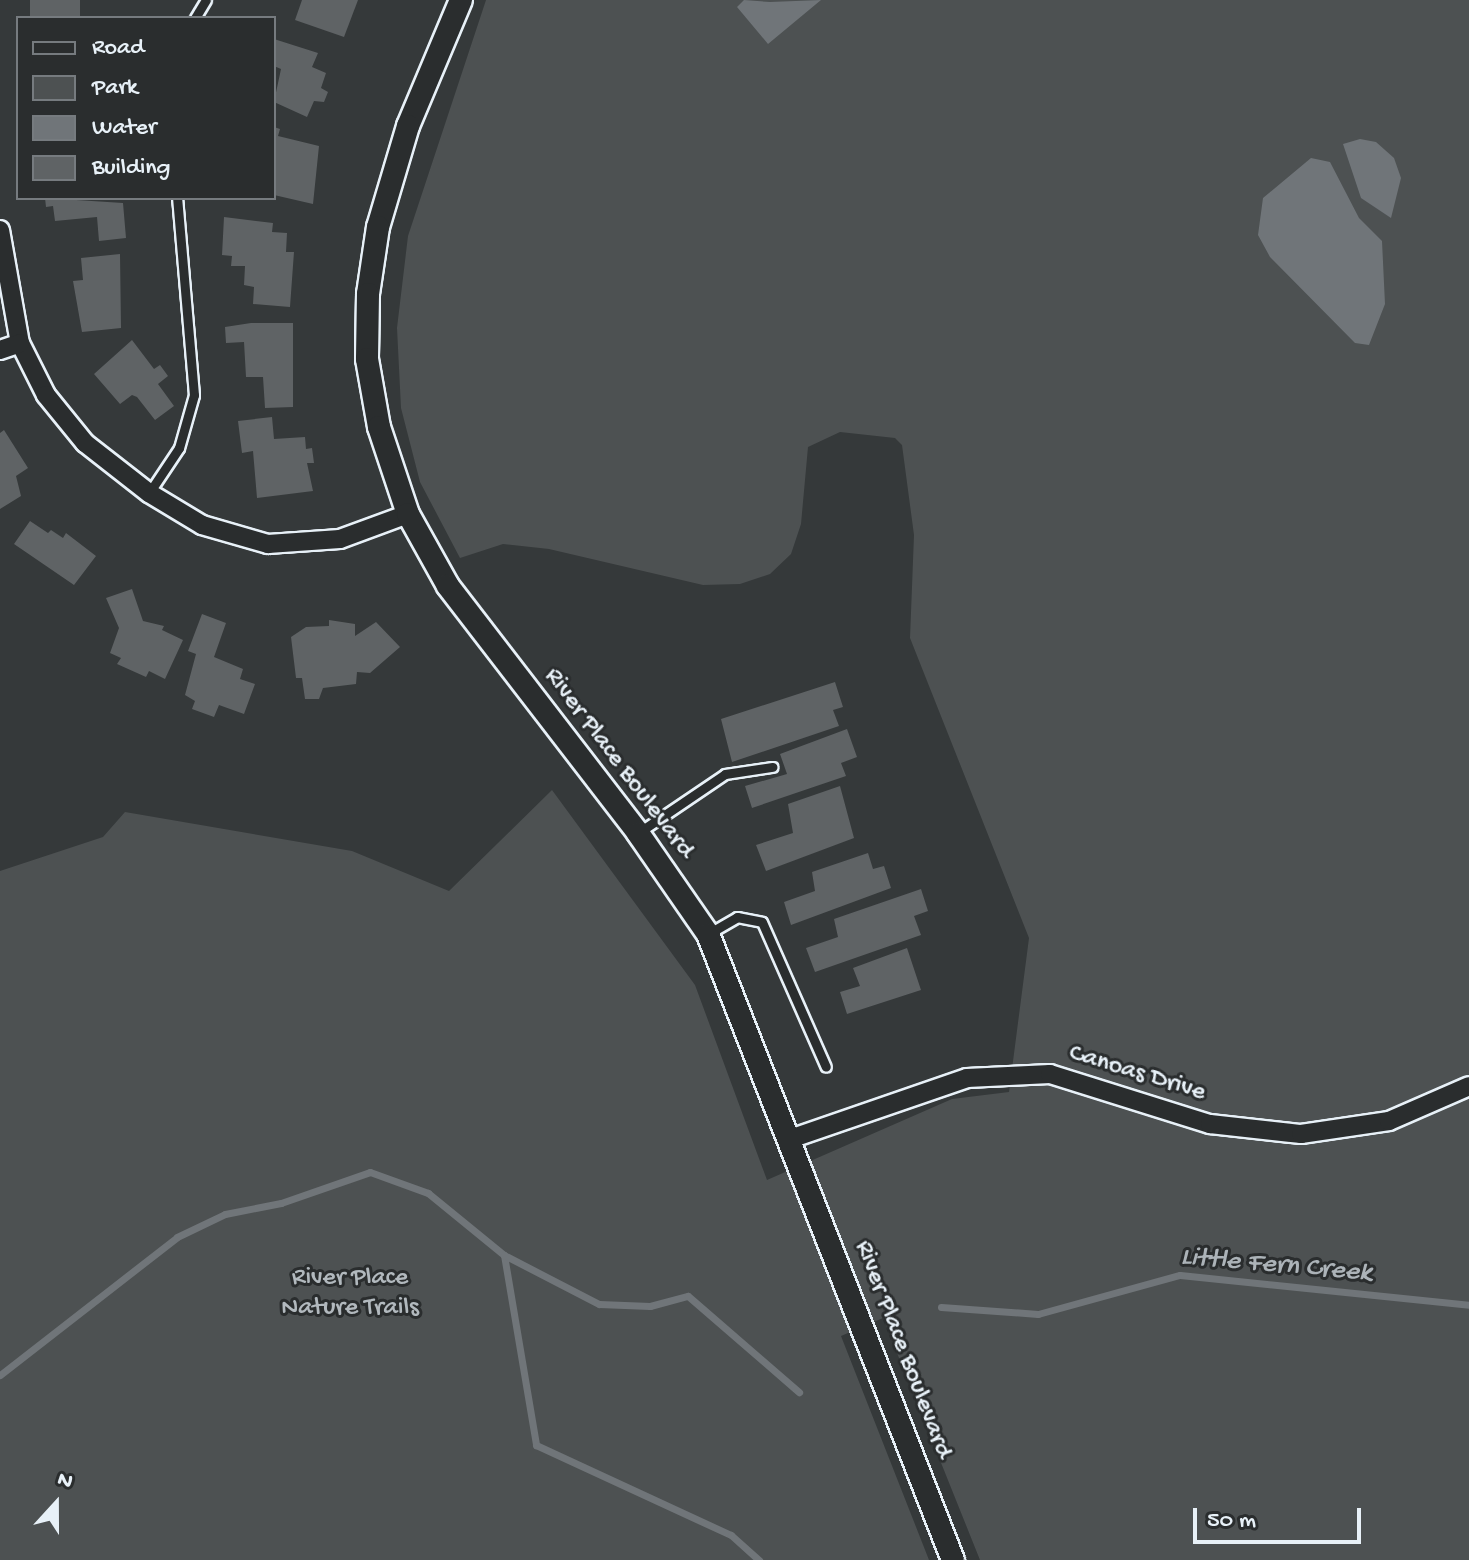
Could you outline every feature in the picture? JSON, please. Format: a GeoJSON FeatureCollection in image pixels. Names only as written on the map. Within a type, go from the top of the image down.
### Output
{"type":"FeatureCollection","features":[{"type":"Feature","properties":{"kind":"street","name":"River Place Boulevard"},"geometry":{"type":"LineString","coordinates":[[461,0],[408,126],[378,227],[368,294],[367,359],[379,427],[408,514],[479,628],[638,833],[708,934],[953,1560]]}},
{"type":"Feature","properties":{"kind":"street"},"geometry":{"type":"LineString","coordinates":[[0,230],[20,343],[46,395],[85,443],[149,493],[202,525],[268,544],[340,539],[408,514]]}},
{"type":"Feature","properties":{"kind":"street"},"geometry":{"type":"LineString","coordinates":[[0,350],[20,343]]}},
{"type":"Feature","properties":{"kind":"street","name":"Canoas Drive"},"geometry":{"type":"LineString","coordinates":[[790,1139],[967,1078],[1050,1074],[1210,1124],[1301,1134],[1389,1121],[1469,1086]]}},
{"type":"Feature","properties":{"kind":"lane"},"geometry":{"type":"LineString","coordinates":[[149,493],[179,448],[194,395],[177,200]]}},
{"type":"Feature","properties":{"kind":"lane"},"geometry":{"type":"LineString","coordinates":[[638,833],[725,774],[772,767]]}},
{"type":"Feature","properties":{"kind":"lane"},"geometry":{"type":"LineString","coordinates":[[708,934],[737,917],[762,922],[826,1067]]}},
{"type":"Feature","properties":{"kind":"green space","name":"River Place Nature Trails"},"geometry":{"type":"Polygon","coordinates":[[[486,0],[1469,0],[1469,1560],[980,1560],[883,1318],[841,1336],[929,1560],[0,1560],[0,871],[103,837],[125,812],[352,851],[449,891],[552,790],[695,985],[767,1180],[952,1099],[1009,1092],[1029,938],[910,638],[914,535],[902,445],[895,438],[840,432],[808,447],[801,524],[791,554],[770,574],[740,584],[703,585],[549,549],[503,544],[460,558],[420,482],[401,408],[397,328],[408,236],[486,0]]]}},
{"type":"Feature","properties":{"kind":"water"},"geometry":{"type":"Polygon","coordinates":[[[744,0],[821,0],[768,44],[737,7],[744,0]]]}},
{"type":"Feature","properties":{"kind":"water"},"geometry":{"type":"Polygon","coordinates":[[[1360,139],[1376,142],[1394,158],[1401,178],[1391,218],[1361,198],[1343,144],[1360,139]]]}},
{"type":"Feature","properties":{"kind":"water"},"geometry":{"type":"Polygon","coordinates":[[[1311,158],[1330,162],[1359,218],[1382,241],[1385,304],[1369,345],[1355,343],[1270,257],[1258,235],[1263,198],[1311,158]]]}},
{"type":"Feature","properties":{"kind":"building"},"geometry":{"type":"Polygon","coordinates":[[[30,0],[80,0],[80,16],[30,16],[30,0]]]}},
{"type":"Feature","properties":{"kind":"building"},"geometry":{"type":"Polygon","coordinates":[[[302,0],[358,0],[344,37],[295,20],[302,0]]]}},
{"type":"Feature","properties":{"kind":"building"},"geometry":{"type":"Polygon","coordinates":[[[276,40],[318,53],[312,67],[326,73],[321,88],[328,92],[324,102],[314,101],[307,117],[276,103],[281,69],[276,67],[276,40]]]}},
{"type":"Feature","properties":{"kind":"building"},"geometry":{"type":"Polygon","coordinates":[[[276,128],[280,129],[278,136],[319,146],[313,204],[276,195],[276,128]]]}},
{"type":"Feature","properties":{"kind":"building"},"geometry":{"type":"Polygon","coordinates":[[[45,200],[123,203],[126,238],[99,241],[97,217],[55,221],[53,206],[46,207],[45,200]]]}},
{"type":"Feature","properties":{"kind":"building"},"geometry":{"type":"Polygon","coordinates":[[[224,217],[273,223],[272,232],[287,233],[286,252],[294,252],[290,307],[253,304],[254,287],[244,285],[245,266],[231,266],[232,256],[222,255],[224,217]]]}},
{"type":"Feature","properties":{"kind":"building"},"geometry":{"type":"Polygon","coordinates":[[[120,254],[121,328],[82,332],[73,281],[83,280],[81,258],[120,254]]]}},
{"type":"Feature","properties":{"kind":"building"},"geometry":{"type":"Polygon","coordinates":[[[251,323],[293,323],[293,407],[265,408],[263,377],[246,377],[244,342],[226,343],[225,327],[251,323]]]}},
{"type":"Feature","properties":{"kind":"building"},"geometry":{"type":"Polygon","coordinates":[[[132,340],[154,369],[160,365],[168,376],[158,384],[174,406],[155,420],[137,397],[132,395],[120,404],[94,374],[132,340]]]}},
{"type":"Feature","properties":{"kind":"building"},"geometry":{"type":"Polygon","coordinates":[[[272,417],[274,439],[305,437],[306,449],[312,448],[314,463],[307,463],[313,491],[257,498],[253,451],[242,453],[238,421],[272,417]]]}},
{"type":"Feature","properties":{"kind":"building"},"geometry":{"type":"Polygon","coordinates":[[[4,430],[28,468],[16,476],[21,496],[0,509],[0,433],[4,430]]]}},
{"type":"Feature","properties":{"kind":"building"},"geometry":{"type":"Polygon","coordinates":[[[30,521],[48,533],[51,530],[63,538],[66,533],[96,556],[74,585],[14,544],[30,521]]]}},
{"type":"Feature","properties":{"kind":"building"},"geometry":{"type":"Polygon","coordinates":[[[132,589],[143,621],[164,626],[162,630],[183,640],[165,679],[149,671],[146,677],[117,664],[121,658],[110,653],[119,628],[106,598],[132,589]]]}},
{"type":"Feature","properties":{"kind":"building"},"geometry":{"type":"Polygon","coordinates":[[[202,614],[226,623],[214,657],[243,669],[240,679],[255,684],[244,714],[219,705],[214,717],[192,709],[195,701],[185,695],[196,654],[188,651],[202,614]]]}},
{"type":"Feature","properties":{"kind":"building"},"geometry":{"type":"Polygon","coordinates":[[[329,620],[355,624],[355,636],[376,622],[400,647],[370,673],[357,672],[356,684],[323,688],[319,699],[305,699],[302,678],[296,678],[291,637],[306,627],[329,626],[329,620]]]}},
{"type":"Feature","properties":{"kind":"building"},"geometry":{"type":"Polygon","coordinates":[[[835,682],[843,707],[833,710],[839,726],[732,762],[721,719],[835,682]]]}},
{"type":"Feature","properties":{"kind":"building"},"geometry":{"type":"Polygon","coordinates":[[[847,729],[857,757],[841,763],[846,776],[752,808],[745,786],[787,774],[780,754],[847,729]]]}},
{"type":"Feature","properties":{"kind":"building"},"geometry":{"type":"Polygon","coordinates":[[[840,786],[854,838],[766,871],[756,845],[793,833],[788,804],[840,786]]]}},
{"type":"Feature","properties":{"kind":"building"},"geometry":{"type":"Polygon","coordinates":[[[868,853],[873,869],[884,866],[891,888],[791,925],[784,902],[815,891],[812,872],[868,853]]]}},
{"type":"Feature","properties":{"kind":"building"},"geometry":{"type":"Polygon","coordinates":[[[921,889],[928,911],[914,916],[921,935],[815,972],[806,948],[838,937],[834,919],[921,889]]]}},
{"type":"Feature","properties":{"kind":"building"},"geometry":{"type":"Polygon","coordinates":[[[907,948],[921,990],[847,1014],[840,992],[860,986],[853,968],[907,948]]]}},
{"type":"Feature","properties":{"kind":"waterway","name":"Little Fern Creek"},"geometry":{"type":"LineString","coordinates":[[0,1375],[177,1237],[225,1214],[281,1203],[370,1172],[428,1193],[504,1255],[599,1304],[650,1306],[688,1296],[799,1392]]}},
{"type":"Feature","properties":{"kind":"waterway"},"geometry":{"type":"LineString","coordinates":[[504,1255],[536,1445],[731,1535],[759,1560]]}},
{"type":"Feature","properties":{"kind":"waterway","name":"Little Fern Creek"},"geometry":{"type":"LineString","coordinates":[[941,1307],[1038,1314],[1180,1275],[1469,1305]]}}]}
